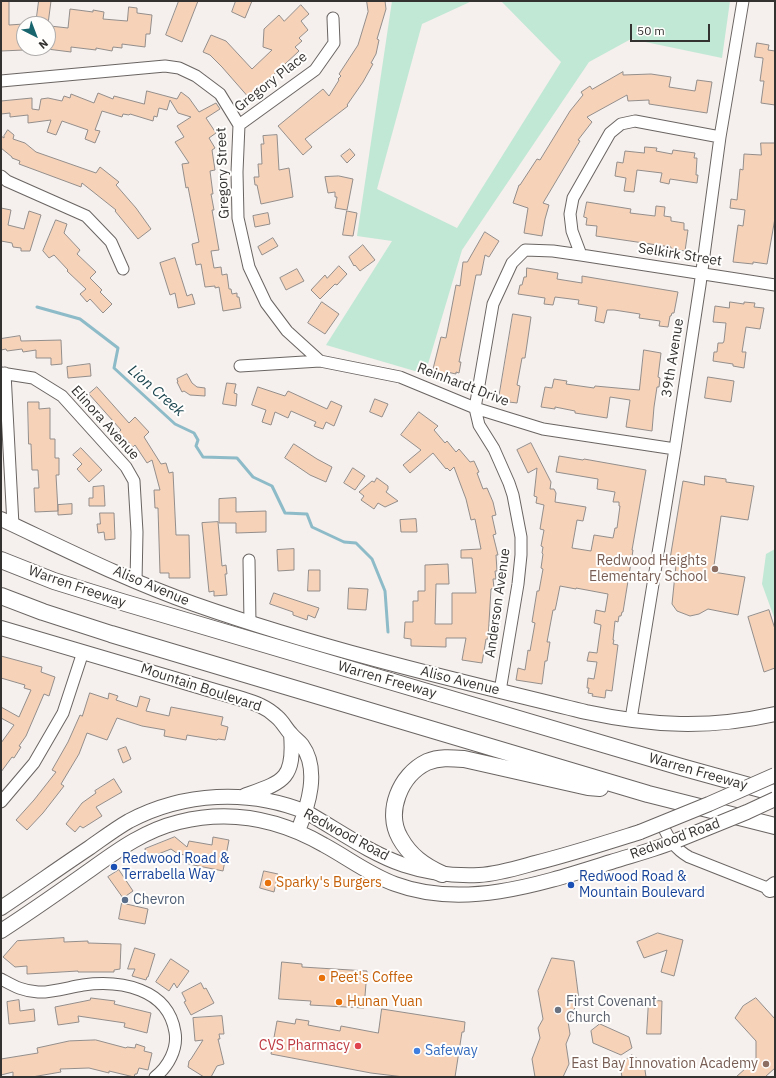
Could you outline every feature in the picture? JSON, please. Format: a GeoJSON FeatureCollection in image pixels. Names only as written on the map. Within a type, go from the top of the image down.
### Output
{"type":"FeatureCollection","features":[{"type":"Feature","properties":{"kind":"highway","name":"Warren Freeway"},"geometry":{"type":"LineString","coordinates":[[1,560],[54,581],[129,604],[681,768],[775,793]]}},
{"type":"Feature","properties":{"kind":"highway"},"geometry":{"type":"LineString","coordinates":[[1,596],[42,612],[111,634],[648,794],[775,826]]}},
{"type":"Feature","properties":{"kind":"highway"},"geometry":{"type":"LineString","coordinates":[[442,874],[427,867],[412,855],[400,838],[394,818],[397,797],[401,786],[426,763],[450,758],[464,759],[588,787],[627,790],[648,794]]}},
{"type":"Feature","properties":{"kind":"main road","name":"Aliso Avenue"},"geometry":{"type":"LineString","coordinates":[[7,522],[136,582],[192,604],[250,623],[404,668],[604,716],[658,724],[710,724],[734,722],[775,714]]}},
{"type":"Feature","properties":{"kind":"main road","name":"Mountain Boulevard"},"geometry":{"type":"LineString","coordinates":[[1,628],[260,705],[278,718],[302,745],[310,764],[311,790],[306,812],[298,831]]}},
{"type":"Feature","properties":{"kind":"main road"},"geometry":{"type":"LineString","coordinates":[[241,797],[274,784],[288,773],[292,758],[291,734]]}},
{"type":"Feature","properties":{"kind":"main road","name":"Redwood Road"},"geometry":{"type":"LineString","coordinates":[[1,908],[129,821],[144,814],[177,803],[196,799],[214,796],[241,797],[276,803],[306,812],[372,851],[405,865],[442,874],[479,875],[497,873],[581,851],[640,832],[775,775]]}},
{"type":"Feature","properties":{"kind":"main road","name":"Redwood Road"},"geometry":{"type":"LineString","coordinates":[[1,931],[136,839],[165,826],[181,821],[232,816],[265,820],[298,831],[379,877],[395,884],[415,890],[458,894],[481,893],[554,879],[672,840],[747,812],[775,799]]}},
{"type":"Feature","properties":{"kind":"street","name":"39th Avenue"},"geometry":{"type":"LineString","coordinates":[[631,720],[675,449],[720,137],[742,1]]}},
{"type":"Feature","properties":{"kind":"street","name":"Gregory Place"},"geometry":{"type":"LineString","coordinates":[[239,125],[315,70],[334,43],[333,18]]}},
{"type":"Feature","properties":{"kind":"street","name":"Gregory Street"},"geometry":{"type":"LineString","coordinates":[[1,81],[165,66],[180,68],[196,76],[220,94],[239,125],[237,172],[238,218],[249,267],[266,303],[287,331],[320,361]]}},
{"type":"Feature","properties":{"kind":"street"},"geometry":{"type":"LineString","coordinates":[[581,254],[572,231],[570,214],[573,198],[610,134],[621,124],[635,121],[720,137]]}},
{"type":"Feature","properties":{"kind":"street"},"geometry":{"type":"LineString","coordinates":[[1,176],[7,181],[86,216],[111,242],[123,269]]}},
{"type":"Feature","properties":{"kind":"street","name":"Selkirk Street"},"geometry":{"type":"LineString","coordinates":[[525,250],[581,254],[775,285]]}},
{"type":"Feature","properties":{"kind":"street","name":"Anderson Avenue"},"geometry":{"type":"LineString","coordinates":[[500,691],[518,584],[521,537],[509,483],[494,450],[479,425],[475,408],[493,304],[512,263],[525,250]]}},
{"type":"Feature","properties":{"kind":"street","name":"Reinhardt Drive"},"geometry":{"type":"LineString","coordinates":[[240,366],[320,361],[400,377],[475,408],[543,429],[675,449]]}},
{"type":"Feature","properties":{"kind":"street"},"geometry":{"type":"LineString","coordinates":[[3,373],[7,522]]}},
{"type":"Feature","properties":{"kind":"street","name":"Elinora Avenue"},"geometry":{"type":"LineString","coordinates":[[3,373],[33,378],[62,396],[126,467],[134,481],[137,532],[136,582]]}},
{"type":"Feature","properties":{"kind":"street"},"geometry":{"type":"LineString","coordinates":[[249,560],[250,623]]}},
{"type":"Feature","properties":{"kind":"street"},"geometry":{"type":"LineString","coordinates":[[1,802],[34,763],[63,713],[83,652]]}},
{"type":"Feature","properties":{"kind":"street"},"geometry":{"type":"LineString","coordinates":[[662,824],[680,852],[689,857],[774,888]]}},
{"type":"Feature","properties":{"kind":"street"},"geometry":{"type":"LineString","coordinates":[[1,979],[21,990],[39,992],[84,985],[113,984],[141,990],[158,999],[171,1015],[176,1034],[175,1046],[171,1056],[161,1072],[155,1077]]}},
{"type":"Feature","properties":{"kind":"green space"},"geometry":{"type":"Polygon","coordinates":[[[392,1],[472,1],[422,24],[377,189],[457,228],[561,62],[501,1],[730,1],[722,58],[631,39],[589,62],[462,250],[425,374],[326,345],[392,241],[357,236],[392,1]]]}},
{"type":"Feature","properties":{"kind":"green space"},"geometry":{"type":"Polygon","coordinates":[[[775,549],[775,620],[762,584],[766,554],[775,549]]]}},
{"type":"Feature","properties":{"kind":"building"},"geometry":{"type":"Polygon","coordinates":[[[1,1],[9,1],[9,25],[16,25],[16,50],[1,51],[1,1]]]}},
{"type":"Feature","properties":{"kind":"building"},"geometry":{"type":"Polygon","coordinates":[[[39,1],[51,1],[49,16],[37,16],[39,1]]]}},
{"type":"Feature","properties":{"kind":"building"},"geometry":{"type":"Polygon","coordinates":[[[179,1],[198,1],[182,42],[166,35],[179,1]]]}},
{"type":"Feature","properties":{"kind":"building"},"geometry":{"type":"Polygon","coordinates":[[[236,1],[252,1],[245,18],[232,12],[236,1]]]}},
{"type":"Feature","properties":{"kind":"building"},"geometry":{"type":"Polygon","coordinates":[[[367,1],[385,1],[386,9],[377,39],[379,40],[376,54],[371,63],[373,64],[347,105],[348,106],[305,139],[312,147],[303,155],[278,126],[323,89],[329,96],[341,76],[339,74],[358,45],[368,12],[367,1]]]}},
{"type":"Feature","properties":{"kind":"building"},"geometry":{"type":"Polygon","coordinates":[[[301,5],[309,14],[301,21],[308,30],[299,38],[302,41],[295,47],[299,51],[269,79],[272,82],[250,99],[210,55],[203,52],[211,35],[226,41],[252,69],[272,50],[263,47],[264,29],[279,15],[284,21],[301,5]]]}},
{"type":"Feature","properties":{"kind":"building"},"geometry":{"type":"Polygon","coordinates":[[[129,7],[137,8],[137,13],[152,15],[150,34],[146,34],[145,47],[122,44],[122,48],[113,47],[112,51],[96,48],[96,50],[71,47],[71,52],[56,50],[56,27],[68,28],[70,9],[104,12],[103,19],[127,21],[129,7]]]}},
{"type":"Feature","properties":{"kind":"building"},"geometry":{"type":"Polygon","coordinates":[[[757,43],[769,45],[768,50],[775,51],[775,105],[761,103],[764,81],[760,81],[763,58],[755,57],[757,43]]]}},
{"type":"Feature","properties":{"kind":"building"},"geometry":{"type":"Polygon","coordinates":[[[623,72],[623,75],[651,74],[671,77],[669,87],[695,91],[697,80],[712,82],[707,113],[649,104],[649,100],[628,101],[627,95],[587,117],[592,122],[578,140],[580,141],[543,203],[549,205],[542,236],[524,233],[528,208],[513,203],[519,185],[537,159],[540,160],[570,111],[583,95],[581,92],[590,86],[592,89],[623,72]]]}},
{"type":"Feature","properties":{"kind":"building"},"geometry":{"type":"Polygon","coordinates":[[[147,91],[177,99],[181,92],[189,98],[199,112],[216,103],[220,109],[206,118],[216,133],[209,138],[215,148],[212,150],[215,170],[210,171],[213,194],[211,194],[214,210],[212,210],[219,250],[211,251],[214,268],[221,267],[222,275],[227,274],[229,289],[231,289],[232,294],[237,293],[241,308],[223,311],[219,287],[205,287],[201,264],[196,265],[192,244],[199,242],[188,187],[186,188],[182,164],[189,163],[175,142],[184,137],[177,126],[191,117],[178,113],[170,100],[167,110],[159,108],[157,117],[154,116],[153,121],[130,114],[123,114],[122,117],[102,111],[95,130],[100,131],[95,143],[85,139],[88,130],[62,121],[56,135],[47,132],[51,120],[28,123],[28,115],[10,117],[10,113],[1,114],[1,101],[32,98],[32,109],[39,110],[41,99],[48,98],[62,101],[64,96],[70,98],[71,94],[94,103],[98,93],[113,99],[114,96],[144,104],[147,91]]]}},
{"type":"Feature","properties":{"kind":"building"},"geometry":{"type":"Polygon","coordinates":[[[8,130],[14,135],[13,139],[25,143],[36,152],[96,173],[100,167],[119,182],[116,185],[136,208],[151,229],[138,239],[115,211],[116,210],[82,183],[81,187],[19,164],[20,161],[12,158],[1,148],[1,136],[4,138],[8,130]]]}},
{"type":"Feature","properties":{"kind":"building"},"geometry":{"type":"Polygon","coordinates":[[[277,135],[279,170],[289,168],[293,197],[261,204],[254,177],[259,177],[258,164],[262,164],[261,144],[264,144],[263,136],[277,135]]]}},
{"type":"Feature","properties":{"kind":"building"},"geometry":{"type":"Polygon","coordinates":[[[761,143],[775,143],[775,218],[767,264],[733,262],[738,225],[743,226],[745,210],[730,208],[731,199],[737,200],[740,169],[743,170],[744,154],[761,155],[761,143]]]}},
{"type":"Feature","properties":{"kind":"building"},"geometry":{"type":"Polygon","coordinates":[[[645,147],[657,148],[656,151],[672,154],[673,150],[695,153],[694,158],[697,158],[697,183],[670,179],[669,184],[660,182],[662,173],[637,170],[634,192],[624,191],[626,178],[615,176],[617,162],[623,163],[625,151],[644,153],[645,147]]]}},
{"type":"Feature","properties":{"kind":"building"},"geometry":{"type":"Polygon","coordinates":[[[350,149],[355,155],[347,163],[341,156],[350,149]]]}},
{"type":"Feature","properties":{"kind":"building"},"geometry":{"type":"Polygon","coordinates":[[[339,176],[353,179],[347,210],[335,208],[337,197],[335,197],[335,192],[328,193],[325,177],[339,176]]]}},
{"type":"Feature","properties":{"kind":"building"},"geometry":{"type":"Polygon","coordinates":[[[587,202],[631,209],[630,213],[655,216],[656,206],[665,207],[664,216],[671,217],[671,221],[684,223],[684,230],[688,230],[685,251],[671,249],[671,247],[596,236],[597,226],[586,225],[587,218],[584,217],[587,202]]]}},
{"type":"Feature","properties":{"kind":"building"},"geometry":{"type":"Polygon","coordinates":[[[1,208],[11,210],[8,225],[24,229],[29,211],[41,215],[30,251],[21,251],[21,248],[13,247],[12,243],[1,241],[1,208]]]}},
{"type":"Feature","properties":{"kind":"building"},"geometry":{"type":"Polygon","coordinates":[[[347,211],[357,213],[353,236],[343,235],[347,211]]]}},
{"type":"Feature","properties":{"kind":"building"},"geometry":{"type":"Polygon","coordinates":[[[268,213],[270,224],[255,227],[253,216],[268,213]]]}},
{"type":"Feature","properties":{"kind":"building"},"geometry":{"type":"Polygon","coordinates":[[[56,220],[67,224],[64,233],[80,250],[77,254],[96,272],[90,278],[102,290],[100,292],[112,304],[103,313],[90,299],[87,302],[80,294],[86,289],[67,271],[68,270],[54,255],[49,258],[43,251],[56,220]]]}},
{"type":"Feature","properties":{"kind":"building"},"geometry":{"type":"Polygon","coordinates":[[[485,232],[499,241],[489,257],[485,255],[481,275],[476,275],[459,362],[461,362],[459,373],[456,372],[456,374],[447,372],[446,376],[432,373],[441,337],[446,338],[456,285],[460,286],[463,262],[467,262],[485,232]]]}},
{"type":"Feature","properties":{"kind":"building"},"geometry":{"type":"Polygon","coordinates":[[[273,238],[278,246],[262,255],[258,247],[273,238]]]}},
{"type":"Feature","properties":{"kind":"building"},"geometry":{"type":"Polygon","coordinates":[[[363,245],[375,260],[360,271],[355,265],[354,266],[349,257],[363,245]]]}},
{"type":"Feature","properties":{"kind":"building"},"geometry":{"type":"Polygon","coordinates":[[[175,258],[187,296],[192,294],[195,304],[178,308],[175,293],[170,295],[160,263],[175,258]]]}},
{"type":"Feature","properties":{"kind":"building"},"geometry":{"type":"Polygon","coordinates":[[[339,266],[347,274],[337,285],[335,284],[320,299],[311,290],[325,275],[327,278],[339,266]]]}},
{"type":"Feature","properties":{"kind":"building"},"geometry":{"type":"Polygon","coordinates":[[[527,268],[558,273],[557,279],[582,283],[582,276],[678,292],[674,313],[670,316],[668,327],[659,326],[660,321],[639,318],[640,314],[614,310],[607,310],[604,323],[595,321],[597,307],[578,304],[579,300],[555,297],[553,305],[544,304],[545,298],[518,294],[520,285],[522,285],[524,277],[526,277],[527,268]]]}},
{"type":"Feature","properties":{"kind":"building"},"geometry":{"type":"Polygon","coordinates":[[[297,269],[304,281],[286,290],[280,278],[297,269]]]}},
{"type":"Feature","properties":{"kind":"building"},"geometry":{"type":"Polygon","coordinates":[[[322,302],[339,314],[325,334],[308,323],[322,302]]]}},
{"type":"Feature","properties":{"kind":"building"},"geometry":{"type":"Polygon","coordinates":[[[730,302],[744,304],[744,302],[755,303],[754,307],[764,308],[760,329],[746,327],[742,352],[746,352],[744,368],[733,366],[733,364],[713,361],[714,352],[717,352],[718,343],[723,343],[724,341],[726,323],[713,322],[715,306],[729,308],[730,302]]]}},
{"type":"Feature","properties":{"kind":"building"},"geometry":{"type":"Polygon","coordinates":[[[513,314],[531,317],[525,358],[522,358],[517,385],[520,386],[517,403],[499,398],[513,314]]]}},
{"type":"Feature","properties":{"kind":"building"},"geometry":{"type":"Polygon","coordinates":[[[20,336],[21,341],[61,340],[62,364],[51,365],[51,358],[36,358],[36,350],[23,352],[22,349],[7,351],[6,349],[1,350],[1,339],[20,336]]]}},
{"type":"Feature","properties":{"kind":"building"},"geometry":{"type":"Polygon","coordinates":[[[644,350],[661,353],[658,377],[660,378],[659,387],[657,387],[652,431],[626,427],[630,400],[610,397],[607,418],[575,413],[575,411],[555,407],[555,409],[541,407],[545,387],[552,388],[554,379],[567,381],[566,384],[594,388],[595,386],[639,390],[644,350]]]}},
{"type":"Feature","properties":{"kind":"building"},"geometry":{"type":"Polygon","coordinates":[[[90,364],[91,376],[68,378],[67,367],[90,364]]]}},
{"type":"Feature","properties":{"kind":"building"},"geometry":{"type":"Polygon","coordinates":[[[187,374],[192,383],[197,387],[205,388],[205,396],[190,395],[184,391],[182,392],[177,379],[187,374]]]}},
{"type":"Feature","properties":{"kind":"building"},"geometry":{"type":"Polygon","coordinates":[[[708,377],[734,381],[731,402],[705,398],[708,377]]]}},
{"type":"Feature","properties":{"kind":"building"},"geometry":{"type":"Polygon","coordinates":[[[227,383],[236,384],[234,393],[237,394],[236,406],[223,404],[227,383]]]}},
{"type":"Feature","properties":{"kind":"building"},"geometry":{"type":"Polygon","coordinates":[[[97,387],[129,423],[135,417],[149,432],[144,437],[161,464],[166,463],[169,473],[173,472],[176,535],[189,535],[190,578],[169,578],[169,573],[160,573],[158,508],[155,508],[154,490],[160,490],[152,460],[147,463],[135,445],[133,447],[119,432],[121,430],[89,394],[97,387]]]}},
{"type":"Feature","properties":{"kind":"building"},"geometry":{"type":"Polygon","coordinates":[[[258,387],[285,396],[288,391],[327,409],[331,401],[342,406],[334,426],[326,422],[323,429],[314,426],[316,422],[291,411],[288,418],[275,412],[271,425],[262,422],[266,410],[252,405],[258,387]]]}},
{"type":"Feature","properties":{"kind":"building"},"geometry":{"type":"Polygon","coordinates":[[[375,399],[388,404],[382,417],[370,412],[375,399]]]}},
{"type":"Feature","properties":{"kind":"building"},"geometry":{"type":"Polygon","coordinates":[[[28,402],[39,402],[39,409],[50,408],[50,439],[55,439],[55,458],[59,458],[59,475],[56,475],[58,511],[35,512],[34,488],[39,488],[38,470],[32,470],[31,444],[29,444],[28,402]]]}},
{"type":"Feature","properties":{"kind":"building"},"geometry":{"type":"Polygon","coordinates":[[[419,412],[438,426],[434,430],[445,443],[447,441],[456,452],[459,449],[470,462],[474,461],[479,472],[477,473],[483,489],[487,488],[493,502],[496,515],[492,516],[496,534],[493,535],[498,555],[496,555],[497,571],[495,571],[496,579],[493,579],[494,588],[491,589],[488,639],[486,639],[482,663],[462,660],[466,638],[446,638],[446,647],[411,646],[411,639],[404,638],[405,622],[413,622],[413,601],[418,601],[418,591],[425,591],[425,565],[448,564],[449,584],[436,584],[435,624],[452,624],[452,593],[476,593],[472,558],[461,558],[461,550],[481,549],[475,519],[471,520],[466,499],[454,467],[450,471],[447,468],[446,469],[433,453],[410,473],[403,465],[421,450],[401,435],[419,412]]]}},
{"type":"Feature","properties":{"kind":"building"},"geometry":{"type":"Polygon","coordinates":[[[531,443],[551,482],[550,489],[554,489],[556,493],[555,502],[586,507],[583,521],[577,520],[572,548],[591,551],[594,535],[613,538],[615,528],[617,528],[620,506],[619,502],[613,502],[615,492],[597,489],[598,479],[556,472],[559,456],[646,470],[623,612],[621,616],[619,616],[618,622],[615,621],[613,644],[618,645],[612,691],[606,690],[605,698],[592,696],[593,694],[588,693],[588,678],[594,679],[597,662],[587,661],[589,652],[597,653],[601,625],[594,623],[596,610],[605,612],[608,594],[560,586],[555,610],[553,610],[547,642],[550,642],[547,661],[545,661],[542,684],[516,680],[518,668],[525,670],[528,650],[530,651],[535,623],[532,622],[537,591],[539,591],[543,569],[541,568],[543,547],[541,546],[544,530],[540,529],[544,505],[536,503],[537,497],[534,496],[537,468],[528,473],[517,450],[531,443]]]}},
{"type":"Feature","properties":{"kind":"building"},"geometry":{"type":"Polygon","coordinates":[[[294,444],[332,467],[326,482],[310,475],[285,458],[294,444]]]}},
{"type":"Feature","properties":{"kind":"building"},"geometry":{"type":"Polygon","coordinates":[[[81,448],[102,470],[89,482],[77,469],[82,464],[73,455],[81,448]]]}},
{"type":"Feature","properties":{"kind":"building"},"geometry":{"type":"Polygon","coordinates":[[[353,468],[365,476],[355,490],[344,483],[353,468]]]}},
{"type":"Feature","properties":{"kind":"building"},"geometry":{"type":"Polygon","coordinates":[[[705,476],[726,479],[726,482],[754,486],[748,520],[721,516],[713,572],[745,577],[738,615],[708,609],[699,614],[690,616],[677,611],[672,604],[676,565],[670,559],[683,481],[704,485],[705,476]]]}},
{"type":"Feature","properties":{"kind":"building"},"geometry":{"type":"Polygon","coordinates":[[[377,478],[388,486],[386,492],[398,501],[385,507],[378,503],[374,509],[361,500],[364,496],[359,492],[372,481],[374,482],[377,478]]]}},
{"type":"Feature","properties":{"kind":"building"},"geometry":{"type":"Polygon","coordinates":[[[104,486],[105,506],[89,506],[89,498],[93,498],[93,487],[104,486]]]}},
{"type":"Feature","properties":{"kind":"building"},"geometry":{"type":"Polygon","coordinates":[[[236,498],[236,512],[266,511],[266,532],[236,533],[236,523],[219,523],[219,499],[236,498]]]}},
{"type":"Feature","properties":{"kind":"building"},"geometry":{"type":"Polygon","coordinates":[[[72,504],[72,514],[58,515],[58,505],[72,504]]]}},
{"type":"Feature","properties":{"kind":"building"},"geometry":{"type":"Polygon","coordinates":[[[100,513],[114,513],[115,539],[105,540],[104,532],[98,533],[97,524],[100,524],[100,513]]]}},
{"type":"Feature","properties":{"kind":"building"},"geometry":{"type":"Polygon","coordinates":[[[416,519],[417,532],[401,532],[400,520],[416,519]]]}},
{"type":"Feature","properties":{"kind":"building"},"geometry":{"type":"Polygon","coordinates":[[[218,522],[222,566],[226,565],[227,574],[225,574],[227,595],[214,596],[214,591],[209,592],[202,523],[218,522]]]}},
{"type":"Feature","properties":{"kind":"building"},"geometry":{"type":"Polygon","coordinates":[[[294,549],[294,570],[278,571],[277,550],[294,549]]]}},
{"type":"Feature","properties":{"kind":"building"},"geometry":{"type":"Polygon","coordinates":[[[309,570],[320,570],[320,591],[308,591],[309,570]]]}},
{"type":"Feature","properties":{"kind":"building"},"geometry":{"type":"Polygon","coordinates":[[[349,588],[368,589],[366,610],[348,609],[349,588]]]}},
{"type":"Feature","properties":{"kind":"building"},"geometry":{"type":"Polygon","coordinates":[[[274,593],[319,608],[315,618],[308,615],[307,620],[293,615],[293,612],[270,604],[274,593]]]}},
{"type":"Feature","properties":{"kind":"building"},"geometry":{"type":"Polygon","coordinates":[[[769,610],[775,629],[775,668],[764,672],[748,617],[769,610]]]}},
{"type":"Feature","properties":{"kind":"building"},"geometry":{"type":"Polygon","coordinates":[[[1,656],[42,667],[41,672],[55,677],[49,696],[44,694],[26,736],[19,746],[21,747],[14,758],[12,757],[1,772],[1,743],[14,725],[1,718],[1,707],[19,717],[31,690],[24,688],[25,685],[1,678],[1,656]]]}},
{"type":"Feature","properties":{"kind":"building"},"geometry":{"type":"Polygon","coordinates":[[[90,693],[108,699],[109,693],[118,696],[116,700],[137,707],[140,696],[150,699],[146,711],[169,716],[171,707],[223,717],[221,725],[228,727],[225,740],[187,735],[186,740],[164,736],[165,730],[142,726],[117,718],[107,740],[87,733],[79,754],[61,784],[64,786],[43,813],[27,830],[16,820],[56,772],[52,770],[68,742],[80,715],[82,716],[90,693]]]}},
{"type":"Feature","properties":{"kind":"building"},"geometry":{"type":"Polygon","coordinates":[[[126,747],[131,759],[123,763],[118,750],[126,747]]]}},
{"type":"Feature","properties":{"kind":"building"},"geometry":{"type":"Polygon","coordinates":[[[114,779],[122,792],[96,807],[102,816],[83,828],[80,826],[75,832],[66,824],[82,803],[96,793],[95,791],[114,779]]]}},
{"type":"Feature","properties":{"kind":"building"},"geometry":{"type":"Polygon","coordinates":[[[175,837],[187,847],[189,841],[212,845],[213,837],[229,840],[223,871],[184,863],[186,855],[178,854],[171,849],[153,856],[147,855],[145,849],[175,837]]]}},
{"type":"Feature","properties":{"kind":"building"},"geometry":{"type":"Polygon","coordinates":[[[119,870],[133,891],[123,898],[108,877],[119,870]]]}},
{"type":"Feature","properties":{"kind":"building"},"geometry":{"type":"Polygon","coordinates":[[[264,871],[278,874],[274,892],[260,888],[264,871]]]}},
{"type":"Feature","properties":{"kind":"building"},"geometry":{"type":"Polygon","coordinates":[[[122,903],[148,909],[145,924],[119,919],[122,903]]]}},
{"type":"Feature","properties":{"kind":"building"},"geometry":{"type":"Polygon","coordinates":[[[658,933],[683,940],[674,976],[661,972],[667,950],[644,958],[637,942],[658,933]]]}},
{"type":"Feature","properties":{"kind":"building"},"geometry":{"type":"Polygon","coordinates":[[[64,938],[64,942],[88,941],[88,943],[121,944],[120,969],[114,970],[114,972],[78,971],[27,974],[27,966],[15,967],[3,957],[17,941],[64,938]]]}},
{"type":"Feature","properties":{"kind":"building"},"geometry":{"type":"Polygon","coordinates":[[[135,948],[155,954],[146,980],[132,976],[135,969],[128,969],[135,948]]]}},
{"type":"Feature","properties":{"kind":"building","name":"First Covenant Church"},"geometry":{"type":"Polygon","coordinates":[[[552,958],[574,961],[579,1000],[568,1021],[570,1034],[566,1044],[569,1064],[563,1077],[535,1077],[532,1059],[540,1038],[538,1028],[543,1019],[538,991],[552,958]]]}},
{"type":"Feature","properties":{"kind":"building"},"geometry":{"type":"Polygon","coordinates":[[[171,959],[189,971],[177,988],[174,983],[169,991],[156,982],[171,959]]]}},
{"type":"Feature","properties":{"kind":"building"},"geometry":{"type":"Polygon","coordinates":[[[282,962],[302,964],[302,967],[367,971],[364,1008],[310,1005],[311,1001],[279,999],[282,962]]]}},
{"type":"Feature","properties":{"kind":"building"},"geometry":{"type":"Polygon","coordinates":[[[201,983],[204,989],[206,988],[214,1003],[191,1015],[184,1002],[186,1001],[182,993],[201,983]]]}},
{"type":"Feature","properties":{"kind":"building"},"geometry":{"type":"Polygon","coordinates":[[[91,998],[115,1001],[114,1004],[151,1013],[147,1033],[124,1027],[125,1023],[78,1016],[79,1022],[58,1025],[55,1007],[90,1000],[91,998]]]}},
{"type":"Feature","properties":{"kind":"building"},"geometry":{"type":"Polygon","coordinates":[[[756,998],[775,1019],[775,1068],[765,1077],[736,1077],[756,1059],[756,1041],[735,1018],[743,1006],[756,998]]]}},
{"type":"Feature","properties":{"kind":"building"},"geometry":{"type":"Polygon","coordinates":[[[19,1000],[20,1011],[34,1009],[35,1021],[9,1024],[7,1002],[19,1000]]]}},
{"type":"Feature","properties":{"kind":"building"},"geometry":{"type":"Polygon","coordinates":[[[649,1000],[662,1001],[661,1034],[647,1034],[649,1000]]]}},
{"type":"Feature","properties":{"kind":"building"},"geometry":{"type":"Polygon","coordinates":[[[382,1009],[465,1022],[455,1077],[404,1077],[371,1073],[271,1054],[277,1021],[295,1024],[296,1019],[309,1021],[308,1025],[340,1031],[341,1026],[378,1033],[382,1009]]]}},
{"type":"Feature","properties":{"kind":"building"},"geometry":{"type":"Polygon","coordinates":[[[222,1016],[224,1034],[219,1034],[220,1039],[218,1039],[224,1064],[217,1066],[211,1077],[204,1077],[188,1067],[189,1061],[203,1040],[195,1041],[193,1018],[222,1016]]]}},
{"type":"Feature","properties":{"kind":"building"},"geometry":{"type":"Polygon","coordinates":[[[600,1024],[629,1037],[632,1048],[621,1055],[593,1043],[591,1031],[600,1024]]]}},
{"type":"Feature","properties":{"kind":"building"},"geometry":{"type":"Polygon","coordinates":[[[96,1040],[126,1048],[135,1048],[136,1044],[145,1047],[144,1051],[152,1053],[148,1070],[139,1068],[134,1077],[89,1068],[60,1069],[61,1072],[32,1077],[13,1077],[13,1072],[1,1075],[1,1059],[38,1053],[37,1048],[69,1041],[96,1040]]]}},
{"type":"Feature","properties":{"kind":"building"},"geometry":{"type":"Polygon","coordinates":[[[632,1055],[644,1063],[646,1077],[622,1077],[620,1065],[632,1055]]]}},
{"type":"Feature","properties":{"kind":"waterway","name":"Lion Creek"},"geometry":{"type":"LineString","coordinates":[[37,307],[80,319],[118,348],[114,368],[175,424],[194,433],[198,440],[196,446],[203,457],[237,458],[253,477],[272,486],[285,513],[307,514],[312,527],[344,542],[356,543],[372,559],[385,591],[388,632]]}},
{"type":"Feature","properties":{"kind":"place","name":"Redwood Heights Elementary School"},"geometry":{"type":"Point","coordinates":[715,569]}},
{"type":"Feature","properties":{"kind":"place","name":"Redwood Road & Terrabella Way"},"geometry":{"type":"Point","coordinates":[114,867]}},
{"type":"Feature","properties":{"kind":"place","name":"Sparky's Burgers"},"geometry":{"type":"Point","coordinates":[268,883]}},
{"type":"Feature","properties":{"kind":"place","name":"Redwood Road & Mountain Boulevard"},"geometry":{"type":"Point","coordinates":[571,885]}},
{"type":"Feature","properties":{"kind":"place","name":"Chevron"},"geometry":{"type":"Point","coordinates":[125,900]}},
{"type":"Feature","properties":{"kind":"place","name":"Peet's Coffee"},"geometry":{"type":"Point","coordinates":[322,978]}},
{"type":"Feature","properties":{"kind":"place","name":"Hunan Yuan"},"geometry":{"type":"Point","coordinates":[339,1002]}},
{"type":"Feature","properties":{"kind":"place","name":"First Covenant Church"},"geometry":{"type":"Point","coordinates":[558,1010]}},
{"type":"Feature","properties":{"kind":"place","name":"CVS Pharmacy"},"geometry":{"type":"Point","coordinates":[358,1046]}},
{"type":"Feature","properties":{"kind":"place","name":"Safeway"},"geometry":{"type":"Point","coordinates":[417,1051]}},
{"type":"Feature","properties":{"kind":"place","name":"East Bay Innovation Academy"},"geometry":{"type":"Point","coordinates":[766,1064]}}]}
